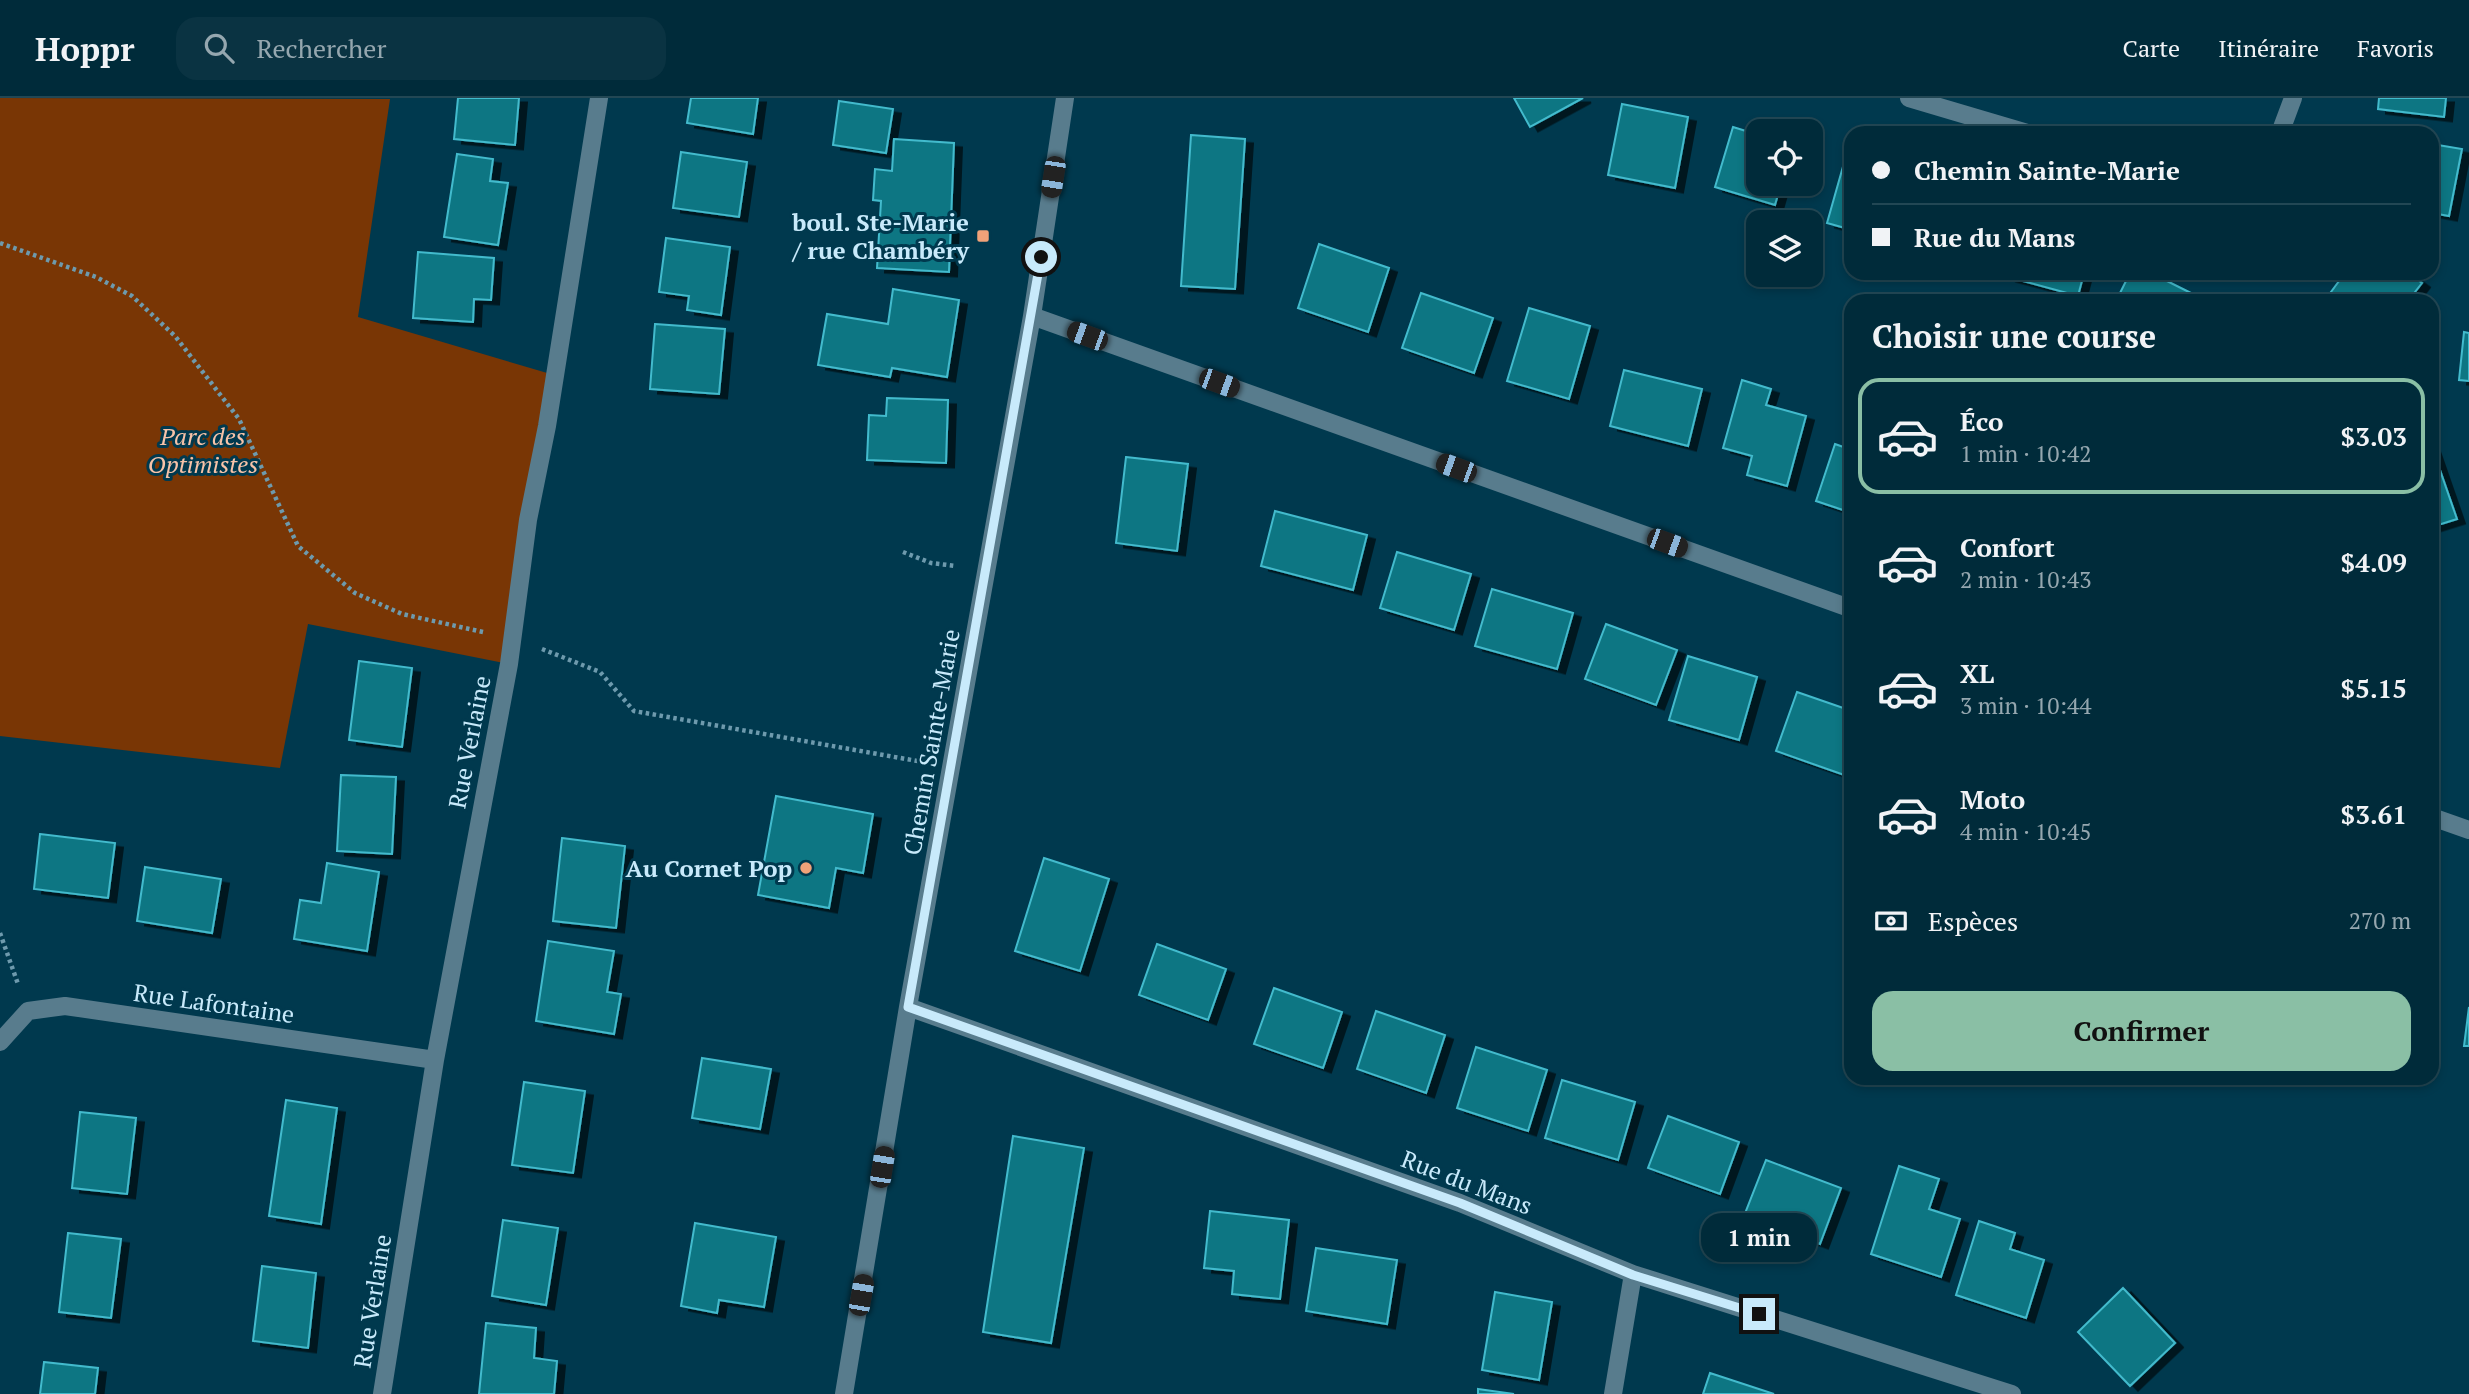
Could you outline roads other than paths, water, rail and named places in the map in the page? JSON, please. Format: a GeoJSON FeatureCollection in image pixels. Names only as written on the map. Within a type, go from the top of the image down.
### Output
{"type":"FeatureCollection","features":[{"type":"Feature","properties":{"kind":"street","name":"Rue Verlaine"},"geometry":{"type":"LineString","coordinates":[[382,1394],[435,1060],[513,638],[528,520],[547,426],[599,98]]}},
{"type":"Feature","properties":{"kind":"street","name":"Chemin Sainte-Marie"},"geometry":{"type":"LineString","coordinates":[[844,1394],[908,1007],[1032,316],[1065,98]]}},
{"type":"Feature","properties":{"kind":"street"},"geometry":{"type":"LineString","coordinates":[[1909,98],[2003,126]]}},
{"type":"Feature","properties":{"kind":"street"},"geometry":{"type":"LineString","coordinates":[[2283,126],[2293,98]]}},
{"type":"Feature","properties":{"kind":"street"},"geometry":{"type":"LineString","coordinates":[[1032,316],[1844,606]]}},
{"type":"Feature","properties":{"kind":"street"},"geometry":{"type":"LineString","coordinates":[[2439,819],[2469,830]]}},
{"type":"Feature","properties":{"kind":"street","name":"Rue Lafontaine"},"geometry":{"type":"LineString","coordinates":[[0,1042],[28,1011],[65,1006],[435,1060]]}},
{"type":"Feature","properties":{"kind":"street","name":"Rue du Mans"},"geometry":{"type":"LineString","coordinates":[[908,1007],[1460,1203],[1633,1275],[2012,1394]]}},
{"type":"Feature","properties":{"kind":"street"},"geometry":{"type":"LineString","coordinates":[[1613,1394],[1633,1275]]}},
{"type":"Feature","properties":{"kind":"place","name":"boul. Ste-Marie / rue Chambéry"},"geometry":{"type":"Point","coordinates":[983,236]}},
{"type":"Feature","properties":{"kind":"place","name":"Au Cornet Pop"},"geometry":{"type":"Point","coordinates":[806,868]}},
{"type":"Feature","properties":{"kind":"park label","name":"Parc des Optimistes"},"geometry":{"type":"Point","coordinates":[203,450]}}]}
